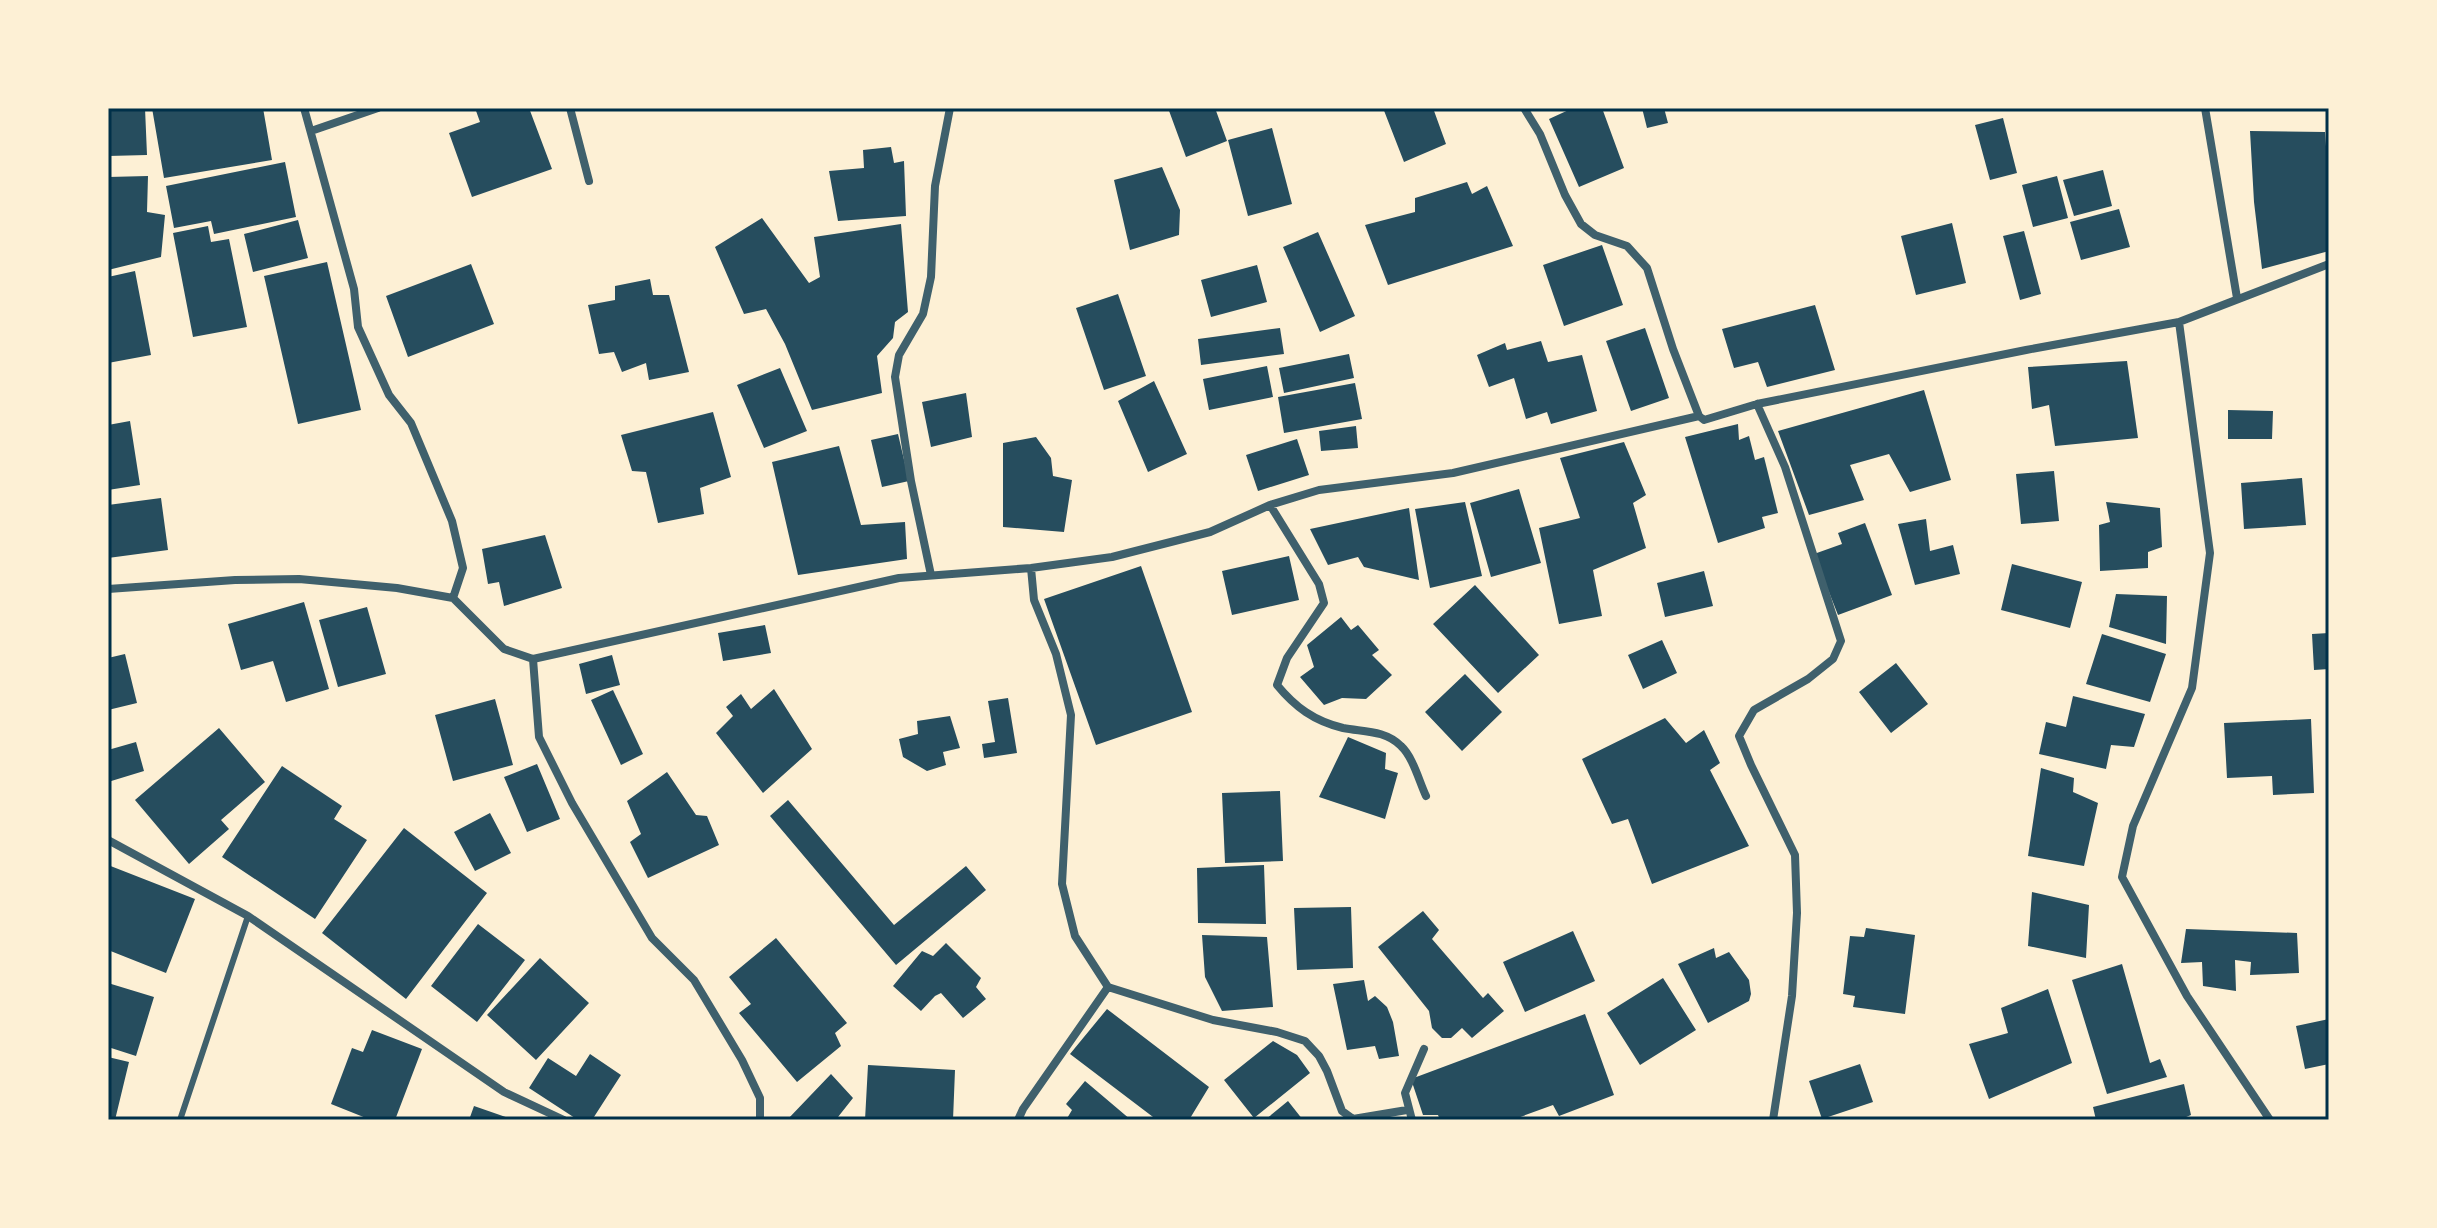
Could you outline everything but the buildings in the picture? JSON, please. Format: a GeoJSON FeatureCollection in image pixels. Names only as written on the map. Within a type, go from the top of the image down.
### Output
{"type":"FeatureCollection","features":[{"type":"Feature","properties":{"kind":"street"},"geometry":{"type":"LineString","coordinates":[[304,108],[354,289],[358,327],[389,395],[411,423],[452,521],[463,568],[453,598]]}},
{"type":"Feature","properties":{"kind":"street"},"geometry":{"type":"LineString","coordinates":[[311,131],[378,108]]}},
{"type":"Feature","properties":{"kind":"street"},"geometry":{"type":"LineString","coordinates":[[570,108],[589,181]]}},
{"type":"Feature","properties":{"kind":"street"},"geometry":{"type":"LineString","coordinates":[[931,575],[911,481],[895,377],[899,355],[923,314],[926,302],[931,277],[935,186],[950,108]]}},
{"type":"Feature","properties":{"kind":"street"},"geometry":{"type":"LineString","coordinates":[[1524,108],[1540,134],[1565,195],[1581,224],[1595,235],[1627,246],[1647,268],[1673,349],[1699,416],[1704,420],[1757,404],[2179,322],[2329,264]]}},
{"type":"Feature","properties":{"kind":"street"},"geometry":{"type":"LineString","coordinates":[[2205,108],[2237,298]]}},
{"type":"Feature","properties":{"kind":"street"},"geometry":{"type":"LineString","coordinates":[[2179,322],[2210,553],[2192,688],[2133,826],[2122,877],[2187,996],[2270,1120]]}},
{"type":"Feature","properties":{"kind":"street"},"geometry":{"type":"LineString","coordinates":[[1757,404],[1785,467],[1841,641],[1833,659],[1808,679],[1754,710],[1739,736],[1795,855],[1797,913],[1792,996],[1773,1120]]}},
{"type":"Feature","properties":{"kind":"street"},"geometry":{"type":"LineString","coordinates":[[108,589],[299,579],[397,588],[453,598],[504,649],[533,659],[899,578],[1031,568],[1112,557],[1210,532],[1270,505],[1319,490],[1453,473],[1699,416]]}},
{"type":"Feature","properties":{"kind":"street"},"geometry":{"type":"LineString","coordinates":[[1270,505],[1319,584],[1324,603],[1287,658],[1277,685],[1293,706],[1338,727],[1367,733],[1382,732],[1403,747],[1426,796]]}},
{"type":"Feature","properties":{"kind":"street"},"geometry":{"type":"LineString","coordinates":[[1031,568],[1034,600],[1056,654],[1071,715],[1062,884],[1075,936],[1108,987],[1213,1020],[1277,1032],[1305,1041],[1319,1056],[1327,1071],[1342,1111],[1353,1119],[1407,1110]]}},
{"type":"Feature","properties":{"kind":"street"},"geometry":{"type":"LineString","coordinates":[[533,659],[539,737],[572,803],[652,938],[694,980],[742,1060],[760,1098],[760,1120]]}},
{"type":"Feature","properties":{"kind":"street"},"geometry":{"type":"LineString","coordinates":[[108,840],[248,916],[504,1092],[564,1120]]}},
{"type":"Feature","properties":{"kind":"street"},"geometry":{"type":"LineString","coordinates":[[1018,1120],[1108,987]]}},
{"type":"Feature","properties":{"kind":"street"},"geometry":{"type":"LineString","coordinates":[[1412,1120],[1405,1093],[1424,1049]]}},
{"type":"Feature","properties":{"kind":"lane"},"geometry":{"type":"LineString","coordinates":[[180,1120],[248,916]]}}]}
